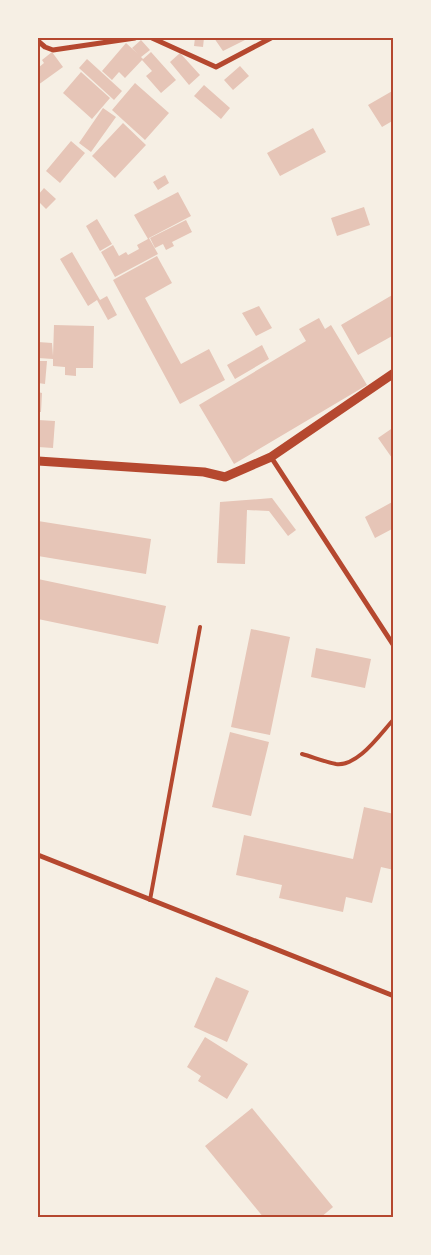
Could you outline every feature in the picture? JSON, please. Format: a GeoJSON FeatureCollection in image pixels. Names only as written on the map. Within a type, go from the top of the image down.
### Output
{"type":"FeatureCollection","features":[{"type":"Feature","properties":{"kind":"street"},"geometry":{"type":"LineString","coordinates":[[38,41],[45,47],[54,50],[135,38]]}},
{"type":"Feature","properties":{"kind":"street"},"geometry":{"type":"LineString","coordinates":[[152,38],[216,66],[271,38]]}},
{"type":"Feature","properties":{"kind":"street"},"geometry":{"type":"LineString","coordinates":[[38,460],[204,472],[224,477],[271,457],[394,373]]}},
{"type":"Feature","properties":{"kind":"street"},"geometry":{"type":"LineString","coordinates":[[271,457],[394,646]]}},
{"type":"Feature","properties":{"kind":"street"},"geometry":{"type":"LineString","coordinates":[[38,855],[394,996]]}},
{"type":"Feature","properties":{"kind":"lane"},"geometry":{"type":"LineString","coordinates":[[150,900],[200,628]]}},
{"type":"Feature","properties":{"kind":"lane"},"geometry":{"type":"LineString","coordinates":[[302,754],[337,764],[349,763],[363,753],[394,719]]}},
{"type":"Feature","properties":{"kind":"building"},"geometry":{"type":"Polygon","coordinates":[[[195,38],[204,38],[203,47],[194,46],[195,38]]]}},
{"type":"Feature","properties":{"kind":"building"},"geometry":{"type":"Polygon","coordinates":[[[214,38],[249,38],[223,51],[214,38]]]}},
{"type":"Feature","properties":{"kind":"building"},"geometry":{"type":"Polygon","coordinates":[[[141,40],[150,50],[141,57],[143,59],[125,78],[119,72],[112,80],[102,71],[126,43],[138,54],[132,48],[141,40]]]}},
{"type":"Feature","properties":{"kind":"building"},"geometry":{"type":"Polygon","coordinates":[[[52,52],[63,67],[38,85],[38,68],[44,63],[42,60],[52,52]]]}},
{"type":"Feature","properties":{"kind":"building"},"geometry":{"type":"Polygon","coordinates":[[[151,52],[176,80],[161,93],[146,76],[152,71],[142,60],[151,52]]]}},
{"type":"Feature","properties":{"kind":"building"},"geometry":{"type":"Polygon","coordinates":[[[180,53],[200,75],[189,85],[170,62],[180,53]]]}},
{"type":"Feature","properties":{"kind":"building"},"geometry":{"type":"Polygon","coordinates":[[[87,59],[122,91],[114,100],[79,68],[87,59]]]}},
{"type":"Feature","properties":{"kind":"building"},"geometry":{"type":"Polygon","coordinates":[[[240,66],[249,76],[233,90],[224,80],[240,66]]]}},
{"type":"Feature","properties":{"kind":"building"},"geometry":{"type":"Polygon","coordinates":[[[81,72],[110,98],[92,119],[63,93],[81,72]]]}},
{"type":"Feature","properties":{"kind":"building"},"geometry":{"type":"Polygon","coordinates":[[[135,83],[169,113],[145,140],[112,110],[135,83]]]}},
{"type":"Feature","properties":{"kind":"building"},"geometry":{"type":"Polygon","coordinates":[[[204,85],[230,108],[221,119],[194,96],[204,85]]]}},
{"type":"Feature","properties":{"kind":"building"},"geometry":{"type":"Polygon","coordinates":[[[394,90],[394,120],[382,127],[368,105],[394,90]]]}},
{"type":"Feature","properties":{"kind":"building"},"geometry":{"type":"Polygon","coordinates":[[[103,108],[116,117],[91,152],[79,143],[103,108]]]}},
{"type":"Feature","properties":{"kind":"building"},"geometry":{"type":"Polygon","coordinates":[[[123,123],[146,145],[115,178],[92,156],[123,123]]]}},
{"type":"Feature","properties":{"kind":"building"},"geometry":{"type":"Polygon","coordinates":[[[313,128],[326,152],[280,176],[267,153],[313,128]]]}},
{"type":"Feature","properties":{"kind":"building"},"geometry":{"type":"Polygon","coordinates":[[[71,141],[85,153],[60,183],[46,171],[71,141]]]}},
{"type":"Feature","properties":{"kind":"building"},"geometry":{"type":"Polygon","coordinates":[[[165,175],[169,183],[158,190],[153,182],[165,175]]]}},
{"type":"Feature","properties":{"kind":"building"},"geometry":{"type":"Polygon","coordinates":[[[44,188],[56,199],[46,209],[38,201],[38,195],[44,188]]]}},
{"type":"Feature","properties":{"kind":"building"},"geometry":{"type":"Polygon","coordinates":[[[178,192],[191,216],[149,238],[158,254],[115,277],[101,252],[113,245],[119,256],[126,252],[128,255],[139,249],[137,245],[148,239],[134,215],[178,192]]]}},
{"type":"Feature","properties":{"kind":"building"},"geometry":{"type":"Polygon","coordinates":[[[364,207],[370,225],[337,236],[331,218],[364,207]]]}},
{"type":"Feature","properties":{"kind":"building"},"geometry":{"type":"Polygon","coordinates":[[[97,219],[112,244],[100,251],[86,226],[97,219]]]}},
{"type":"Feature","properties":{"kind":"building"},"geometry":{"type":"Polygon","coordinates":[[[186,220],[192,232],[172,242],[174,246],[166,250],[163,244],[155,248],[150,238],[186,220]]]}},
{"type":"Feature","properties":{"kind":"building"},"geometry":{"type":"Polygon","coordinates":[[[72,252],[100,300],[107,296],[117,315],[108,320],[97,300],[88,306],[60,259],[72,252]]]}},
{"type":"Feature","properties":{"kind":"building"},"geometry":{"type":"Polygon","coordinates":[[[157,256],[172,283],[145,298],[181,364],[209,349],[225,380],[180,404],[113,280],[157,256]]]}},
{"type":"Feature","properties":{"kind":"building"},"geometry":{"type":"Polygon","coordinates":[[[394,294],[394,335],[358,355],[341,325],[394,294]]]}},
{"type":"Feature","properties":{"kind":"building"},"geometry":{"type":"Polygon","coordinates":[[[259,306],[272,328],[256,336],[242,313],[259,306]]]}},
{"type":"Feature","properties":{"kind":"building"},"geometry":{"type":"Polygon","coordinates":[[[319,318],[325,329],[331,325],[367,385],[234,464],[199,405],[306,341],[299,329],[319,318]]]}},
{"type":"Feature","properties":{"kind":"building"},"geometry":{"type":"Polygon","coordinates":[[[54,325],[94,326],[93,368],[76,368],[76,376],[65,375],[65,367],[53,366],[53,359],[38,358],[38,342],[52,343],[53,356],[54,325]]]}},
{"type":"Feature","properties":{"kind":"building"},"geometry":{"type":"Polygon","coordinates":[[[262,345],[269,359],[235,379],[227,365],[262,345]]]}},
{"type":"Feature","properties":{"kind":"building"},"geometry":{"type":"Polygon","coordinates":[[[38,361],[47,361],[45,384],[38,383],[38,361]]]}},
{"type":"Feature","properties":{"kind":"building"},"geometry":{"type":"Polygon","coordinates":[[[38,392],[42,393],[41,412],[38,412],[38,392]]]}},
{"type":"Feature","properties":{"kind":"building"},"geometry":{"type":"Polygon","coordinates":[[[38,420],[55,421],[53,448],[38,447],[38,420]]]}},
{"type":"Feature","properties":{"kind":"building"},"geometry":{"type":"Polygon","coordinates":[[[394,427],[394,458],[392,458],[378,438],[394,427]]]}},
{"type":"Feature","properties":{"kind":"building"},"geometry":{"type":"Polygon","coordinates":[[[272,498],[296,530],[288,536],[269,511],[247,510],[245,564],[217,563],[220,502],[272,498]]]}},
{"type":"Feature","properties":{"kind":"building"},"geometry":{"type":"Polygon","coordinates":[[[394,501],[394,528],[375,538],[365,517],[394,501]]]}},
{"type":"Feature","properties":{"kind":"building"},"geometry":{"type":"Polygon","coordinates":[[[38,521],[151,539],[146,574],[38,556],[38,521]]]}},
{"type":"Feature","properties":{"kind":"building"},"geometry":{"type":"Polygon","coordinates":[[[38,579],[166,606],[158,644],[38,619],[38,579]]]}},
{"type":"Feature","properties":{"kind":"building"},"geometry":{"type":"Polygon","coordinates":[[[251,629],[290,637],[270,735],[231,727],[251,629]]]}},
{"type":"Feature","properties":{"kind":"building"},"geometry":{"type":"Polygon","coordinates":[[[316,648],[371,659],[365,688],[311,677],[316,648]]]}},
{"type":"Feature","properties":{"kind":"building"},"geometry":{"type":"Polygon","coordinates":[[[230,732],[269,742],[251,816],[212,807],[230,732]]]}},
{"type":"Feature","properties":{"kind":"building"},"geometry":{"type":"Polygon","coordinates":[[[364,807],[394,814],[394,870],[381,867],[372,903],[346,897],[343,912],[279,898],[282,885],[236,875],[244,835],[353,859],[364,807]]]}},
{"type":"Feature","properties":{"kind":"building"},"geometry":{"type":"Polygon","coordinates":[[[216,977],[249,991],[227,1042],[194,1027],[216,977]]]}},
{"type":"Feature","properties":{"kind":"building"},"geometry":{"type":"Polygon","coordinates":[[[205,1037],[248,1064],[227,1099],[198,1081],[201,1076],[187,1067],[205,1037]]]}},
{"type":"Feature","properties":{"kind":"building"},"geometry":{"type":"Polygon","coordinates":[[[252,1108],[333,1207],[320,1218],[264,1218],[205,1146],[252,1108]]]}}]}
